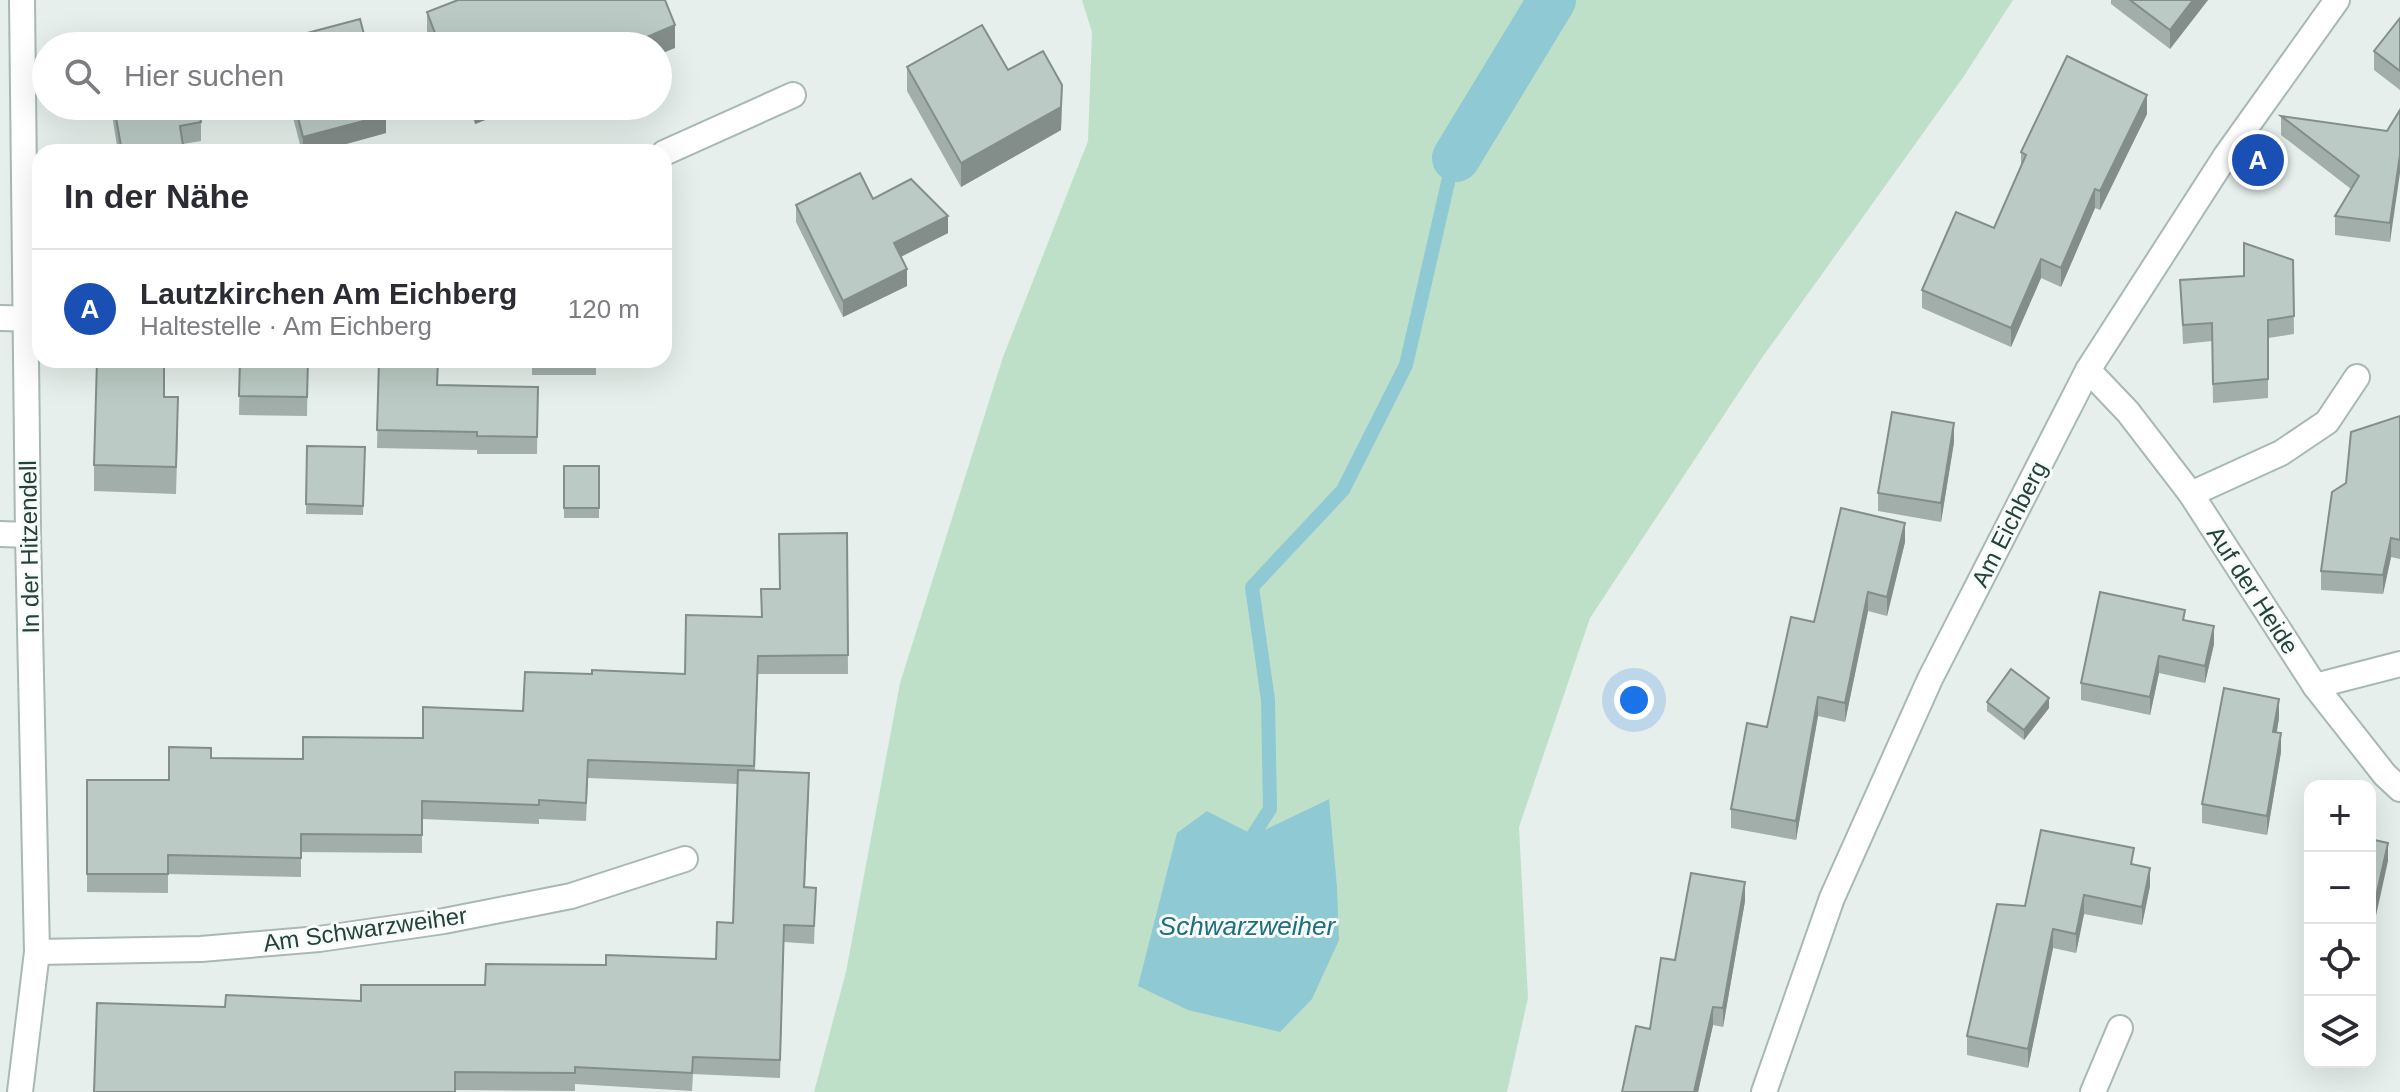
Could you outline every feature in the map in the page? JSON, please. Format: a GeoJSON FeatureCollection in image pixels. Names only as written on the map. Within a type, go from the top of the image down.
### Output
{"type":"FeatureCollection","features":[{"type":"Feature","properties":{"kind":"street","name":"In der Hitzendell"},"geometry":{"type":"LineString","coordinates":[[22,0],[32,266]]}},
{"type":"Feature","properties":{"kind":"street","name":"Am Eichberg"},"geometry":{"type":"LineString","coordinates":[[1764,1092],[1832,898],[1937,666],[2088,370],[2225,157],[2337,0]]}},
{"type":"Feature","properties":{"kind":"street"},"geometry":{"type":"LineString","coordinates":[[672,149],[793,95]]}},
{"type":"Feature","properties":{"kind":"street"},"geometry":{"type":"LineString","coordinates":[[0,318],[32,319]]}},
{"type":"Feature","properties":{"kind":"street","name":"In der Hitzendell"},"geometry":{"type":"LineString","coordinates":[[20,1092],[37,952],[28,535],[33,368]]}},
{"type":"Feature","properties":{"kind":"street","name":"Auf der Heide"},"geometry":{"type":"LineString","coordinates":[[2088,370],[2128,412],[2191,494],[2315,686],[2385,775],[2400,789]]}},
{"type":"Feature","properties":{"kind":"street"},"geometry":{"type":"LineString","coordinates":[[2191,494],[2281,453],[2327,422],[2357,377]]}},
{"type":"Feature","properties":{"kind":"street"},"geometry":{"type":"LineString","coordinates":[[0,534],[28,535]]}},
{"type":"Feature","properties":{"kind":"street"},"geometry":{"type":"LineString","coordinates":[[2315,686],[2400,664]]}},
{"type":"Feature","properties":{"kind":"street","name":"Am Schwarzweiher"},"geometry":{"type":"LineString","coordinates":[[37,952],[201,949],[319,939],[444,921],[571,896],[685,859]]}},
{"type":"Feature","properties":{"kind":"street"},"geometry":{"type":"LineString","coordinates":[[2093,1092],[2120,1028]]}},
{"type":"Feature","properties":{"kind":"green space"},"geometry":{"type":"Polygon","coordinates":[[[1082,0],[2013,0],[1964,76],[1759,362],[1590,618],[1519,827],[1528,998],[1507,1092],[814,1092],[846,972],[900,683],[1003,357],[1088,141],[1092,32],[1082,0]],[[1329,799],[1254,835],[1207,811],[1139,985],[1329,799]]]}},
{"type":"Feature","properties":{"kind":"water","name":"Schwarzweiher"},"geometry":{"type":"Polygon","coordinates":[[[1329,799],[1339,940],[1312,999],[1280,1032],[1188,1010],[1138,986],[1177,833],[1207,811],[1254,835],[1329,799]]]}},
{"type":"Feature","properties":{"kind":"building"},"geometry":{"type":"Polygon","coordinates":[[[458,0],[665,0],[675,25],[659,32],[435,32],[427,12],[458,0]]]}},
{"type":"Feature","properties":{"kind":"building"},"geometry":{"type":"Polygon","coordinates":[[[2130,0],[2193,0],[2170,30],[2130,0]]]}},
{"type":"Feature","properties":{"kind":"building"},"geometry":{"type":"Polygon","coordinates":[[[2400,18],[2400,71],[2374,51],[2400,18]]]}},
{"type":"Feature","properties":{"kind":"building"},"geometry":{"type":"Polygon","coordinates":[[[360,19],[363,32],[311,32],[360,19]]]}},
{"type":"Feature","properties":{"kind":"building"},"geometry":{"type":"Polygon","coordinates":[[[982,25],[1008,70],[1043,51],[1062,85],[1061,107],[961,163],[907,67],[982,25]]]}},
{"type":"Feature","properties":{"kind":"building"},"geometry":{"type":"Polygon","coordinates":[[[2067,56],[2147,95],[2100,191],[2095,189],[2061,268],[2041,259],[2011,328],[1922,290],[1956,212],[1994,228],[2026,155],[2021,152],[2067,56]]]}},
{"type":"Feature","properties":{"kind":"building"},"geometry":{"type":"Polygon","coordinates":[[[2400,110],[2400,155],[2390,223],[2335,216],[2359,176],[2281,116],[2387,131],[2400,110]]]}},
{"type":"Feature","properties":{"kind":"building"},"geometry":{"type":"Polygon","coordinates":[[[116,120],[201,120],[180,126],[183,144],[121,144],[116,120]]]}},
{"type":"Feature","properties":{"kind":"building"},"geometry":{"type":"Polygon","coordinates":[[[299,120],[367,120],[303,137],[299,120]]]}},
{"type":"Feature","properties":{"kind":"building"},"geometry":{"type":"Polygon","coordinates":[[[860,173],[873,199],[911,179],[948,216],[894,243],[907,269],[843,301],[796,205],[860,173]]]}},
{"type":"Feature","properties":{"kind":"building"},"geometry":{"type":"Polygon","coordinates":[[[2244,243],[2293,260],[2294,316],[2268,320],[2268,379],[2213,384],[2212,323],[2183,325],[2180,280],[2244,276],[2244,243]]]}},
{"type":"Feature","properties":{"kind":"building"},"geometry":{"type":"Polygon","coordinates":[[[97,368],[164,368],[164,397],[178,397],[176,467],[94,465],[97,368]]]}},
{"type":"Feature","properties":{"kind":"building"},"geometry":{"type":"Polygon","coordinates":[[[240,368],[308,368],[307,397],[239,396],[240,368]]]}},
{"type":"Feature","properties":{"kind":"building"},"geometry":{"type":"Polygon","coordinates":[[[379,368],[438,368],[437,385],[538,387],[537,437],[377,430],[379,368]]]}},
{"type":"Feature","properties":{"kind":"building"},"geometry":{"type":"Polygon","coordinates":[[[1892,412],[1954,423],[1941,503],[1878,493],[1892,412]]]}},
{"type":"Feature","properties":{"kind":"building"},"geometry":{"type":"Polygon","coordinates":[[[2400,416],[2400,540],[2391,538],[2383,575],[2321,571],[2332,492],[2346,483],[2351,432],[2400,416]]]}},
{"type":"Feature","properties":{"kind":"building"},"geometry":{"type":"Polygon","coordinates":[[[307,446],[365,447],[363,506],[306,504],[307,446]]]}},
{"type":"Feature","properties":{"kind":"building"},"geometry":{"type":"Polygon","coordinates":[[[564,466],[599,466],[599,508],[564,508],[564,466]]]}},
{"type":"Feature","properties":{"kind":"building"},"geometry":{"type":"Polygon","coordinates":[[[1841,508],[1905,523],[1887,597],[1868,592],[1845,703],[1818,697],[1796,821],[1731,809],[1747,723],[1767,727],[1791,617],[1814,622],[1841,508]]]}},
{"type":"Feature","properties":{"kind":"building"},"geometry":{"type":"Polygon","coordinates":[[[847,533],[848,655],[758,656],[754,766],[588,760],[586,803],[539,800],[539,805],[422,801],[422,835],[301,834],[301,858],[168,855],[168,874],[87,874],[87,780],[169,780],[169,747],[211,748],[211,758],[303,759],[303,737],[423,738],[423,707],[523,711],[525,672],[592,674],[592,670],[685,674],[686,615],[762,617],[761,589],[780,589],[779,534],[847,533]]]}},
{"type":"Feature","properties":{"kind":"building"},"geometry":{"type":"Polygon","coordinates":[[[2100,592],[2185,610],[2183,620],[2214,626],[2205,666],[2159,656],[2150,697],[2081,683],[2100,592]]]}},
{"type":"Feature","properties":{"kind":"building"},"geometry":{"type":"Polygon","coordinates":[[[2011,669],[2049,698],[2024,730],[1987,702],[2011,669]]]}},
{"type":"Feature","properties":{"kind":"building"},"geometry":{"type":"Polygon","coordinates":[[[2224,688],[2279,699],[2273,732],[2281,733],[2267,816],[2202,804],[2224,688]]]}},
{"type":"Feature","properties":{"kind":"building"},"geometry":{"type":"Polygon","coordinates":[[[738,770],[809,773],[804,887],[816,888],[814,926],[784,925],[780,1060],[693,1057],[692,1073],[575,1067],[575,1073],[455,1072],[455,1092],[94,1092],[97,1003],[225,1007],[226,995],[361,1001],[361,985],[485,985],[486,964],[606,965],[606,955],[716,959],[717,922],[733,923],[738,770]]]}},
{"type":"Feature","properties":{"kind":"building"},"geometry":{"type":"Polygon","coordinates":[[[2041,830],[2134,848],[2131,864],[2150,868],[2142,907],[2084,895],[2076,934],[2053,929],[2028,1049],[1967,1036],[1997,904],[2025,906],[2041,830]]]}},
{"type":"Feature","properties":{"kind":"building"},"geometry":{"type":"Polygon","coordinates":[[[2376,840],[2388,843],[2376,897],[2376,840]]]}},
{"type":"Feature","properties":{"kind":"building"},"geometry":{"type":"Polygon","coordinates":[[[1691,873],[1745,882],[1723,1008],[1713,1007],[1694,1092],[1622,1092],[1636,1026],[1650,1029],[1661,958],[1675,960],[1691,873]]]}},
{"type":"Feature","properties":{"kind":"waterway"},"geometry":{"type":"LineString","coordinates":[[1456,158],[1552,0]]}},
{"type":"Feature","properties":{"kind":"waterway"},"geometry":{"type":"LineString","coordinates":[[1245,848],[1270,809],[1268,700],[1252,587],[1343,490],[1406,365],[1452,165]]}},
{"type":"Feature","properties":{"kind":"place","name":"Lautzkirchen Am Eichberg"},"geometry":{"type":"Point","coordinates":[2258,160]}}]}
